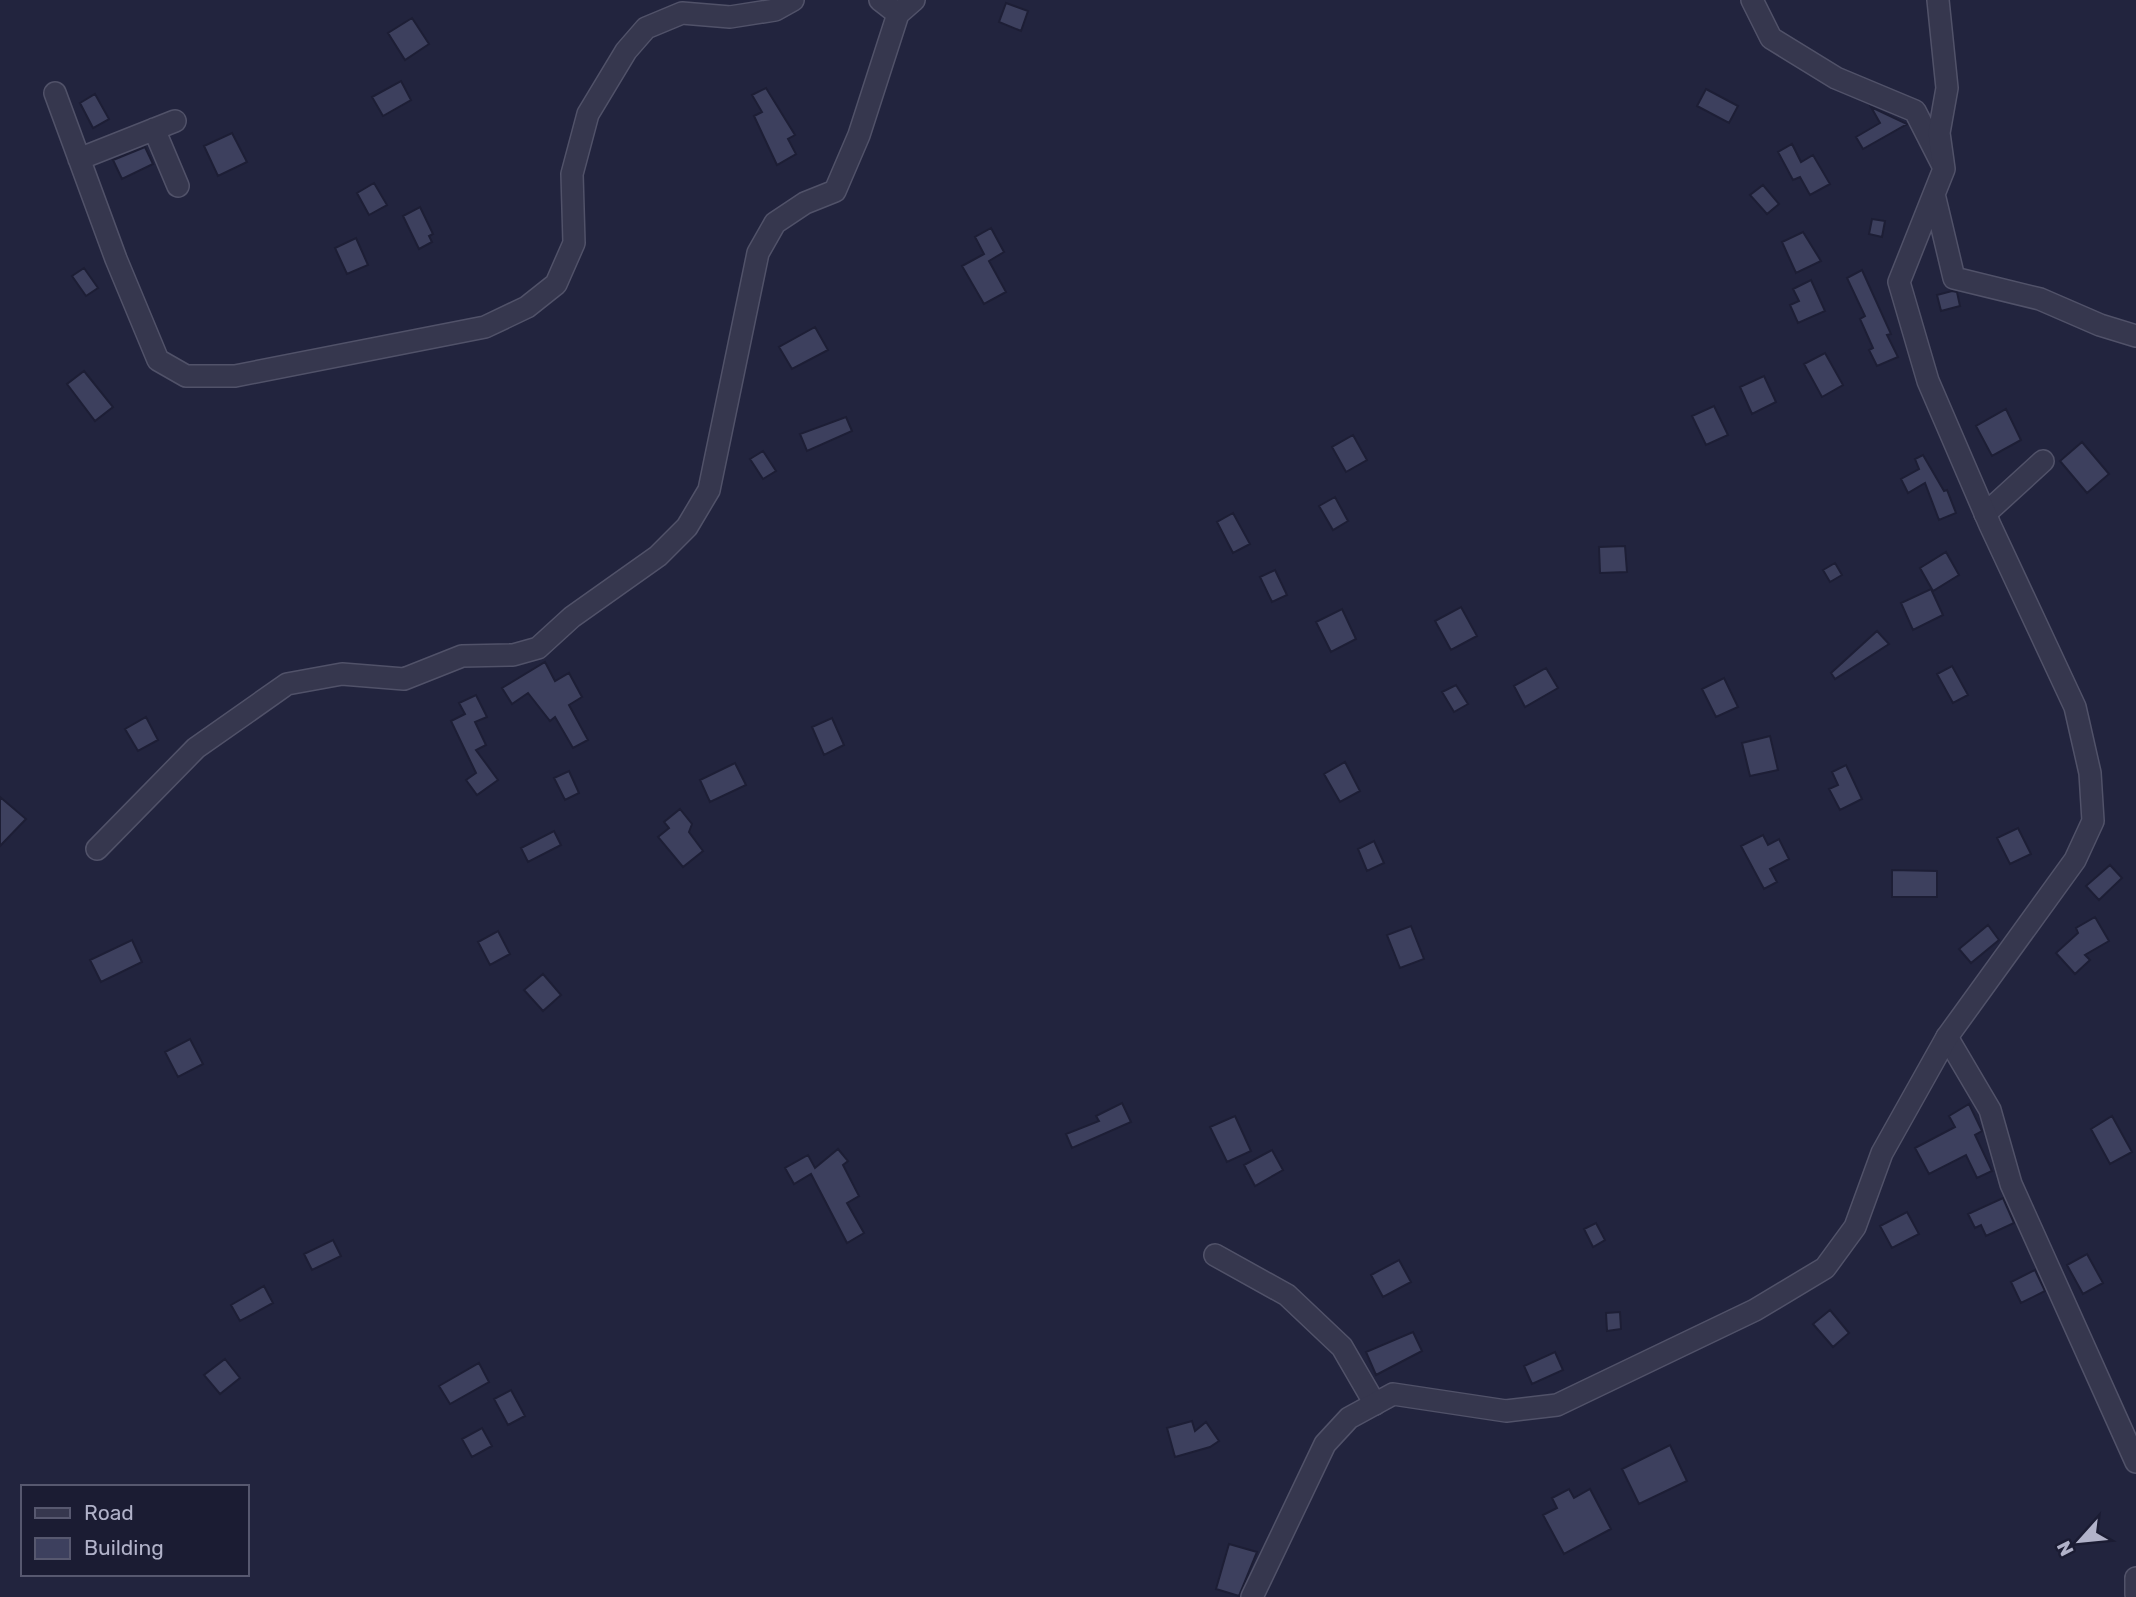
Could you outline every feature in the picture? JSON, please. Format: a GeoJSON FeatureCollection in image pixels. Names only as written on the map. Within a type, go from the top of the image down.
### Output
{"type":"FeatureCollection","features":[{"type":"Feature","properties":{"kind":"street"},"geometry":{"type":"LineString","coordinates":[[55,93],[116,259],[158,360],[186,376],[235,376],[485,327],[527,307],[556,284],[574,243],[572,174],[588,114],[626,51],[646,28],[681,13],[730,18],[775,10],[793,0]]}},
{"type":"Feature","properties":{"kind":"street"},"geometry":{"type":"LineString","coordinates":[[97,849],[196,748],[287,684],[342,674],[404,678],[462,656],[513,655],[538,648],[572,617],[658,556],[687,527],[709,490],[758,253],[775,223],[805,202],[835,191],[863,125],[906,7],[880,0]]}},
{"type":"Feature","properties":{"kind":"street"},"geometry":{"type":"LineString","coordinates":[[1752,0],[1771,38],[1836,78],[1915,111],[1944,169]]}},
{"type":"Feature","properties":{"kind":"street"},"geometry":{"type":"LineString","coordinates":[[1253,1596],[1325,1444],[1349,1418],[1393,1394],[1506,1411],[1557,1405],[1755,1310],[1825,1268],[1855,1227],[1882,1153],[1947,1037],[2075,860],[2093,821],[2090,773],[2075,707],[1985,514],[1928,381],[1899,282],[1944,169],[1939,132],[1947,88],[1938,0]]}},
{"type":"Feature","properties":{"kind":"street"},"geometry":{"type":"LineString","coordinates":[[79,159],[175,121]]}},
{"type":"Feature","properties":{"kind":"street"},"geometry":{"type":"LineString","coordinates":[[154,129],[178,186]]}},
{"type":"Feature","properties":{"kind":"street"},"geometry":{"type":"LineString","coordinates":[[1934,194],[1954,278],[2040,299],[2099,325],[2136,336]]}},
{"type":"Feature","properties":{"kind":"street"},"geometry":{"type":"LineString","coordinates":[[1985,514],[2043,461]]}},
{"type":"Feature","properties":{"kind":"street"},"geometry":{"type":"LineString","coordinates":[[1947,1037],[1990,1110],[2011,1184],[2057,1292],[2136,1462]]}},
{"type":"Feature","properties":{"kind":"street"},"geometry":{"type":"LineString","coordinates":[[1215,1255],[1287,1295],[1342,1347],[1376,1404]]}},
{"type":"Feature","properties":{"kind":"street"},"geometry":{"type":"LineString","coordinates":[[2136,1577],[2136,1594]]}},
{"type":"Feature","properties":{"kind":"building"},"geometry":{"type":"Polygon","coordinates":[[[1006,3],[1028,11],[1021,31],[999,22],[1006,3]]]}},
{"type":"Feature","properties":{"kind":"building"},"geometry":{"type":"Polygon","coordinates":[[[412,18],[429,44],[405,60],[388,33],[412,18]]]}},
{"type":"Feature","properties":{"kind":"building"},"geometry":{"type":"Polygon","coordinates":[[[401,81],[411,100],[383,116],[372,97],[401,81]]]}},
{"type":"Feature","properties":{"kind":"building"},"geometry":{"type":"Polygon","coordinates":[[[766,88],[795,135],[788,139],[796,154],[777,165],[754,116],[762,112],[752,95],[766,88]]]}},
{"type":"Feature","properties":{"kind":"building"},"geometry":{"type":"Polygon","coordinates":[[[1706,89],[1738,106],[1729,123],[1697,106],[1706,89]]]}},
{"type":"Feature","properties":{"kind":"building"},"geometry":{"type":"Polygon","coordinates":[[[95,94],[109,119],[93,128],[80,103],[95,94]]]}},
{"type":"Feature","properties":{"kind":"building"},"geometry":{"type":"Polygon","coordinates":[[[1871,107],[1907,124],[1863,149],[1856,137],[1880,123],[1871,107]]]}},
{"type":"Feature","properties":{"kind":"building"},"geometry":{"type":"Polygon","coordinates":[[[232,133],[247,162],[218,176],[204,146],[232,133]]]}},
{"type":"Feature","properties":{"kind":"building"},"geometry":{"type":"Polygon","coordinates":[[[1792,144],[1801,162],[1813,155],[1830,184],[1810,195],[1800,177],[1793,180],[1778,152],[1792,144]]]}},
{"type":"Feature","properties":{"kind":"building"},"geometry":{"type":"Polygon","coordinates":[[[145,147],[153,164],[122,179],[113,160],[145,147]]]}},
{"type":"Feature","properties":{"kind":"building"},"geometry":{"type":"Polygon","coordinates":[[[374,183],[387,205],[369,215],[357,193],[374,183]]]}},
{"type":"Feature","properties":{"kind":"building"},"geometry":{"type":"Polygon","coordinates":[[[1763,185],[1779,204],[1767,214],[1750,195],[1763,185]]]}},
{"type":"Feature","properties":{"kind":"building"},"geometry":{"type":"Polygon","coordinates":[[[420,207],[433,234],[429,236],[432,242],[419,249],[403,216],[420,207]]]}},
{"type":"Feature","properties":{"kind":"building"},"geometry":{"type":"Polygon","coordinates":[[[1872,219],[1885,221],[1882,237],[1869,234],[1872,219]]]}},
{"type":"Feature","properties":{"kind":"building"},"geometry":{"type":"Polygon","coordinates":[[[991,228],[1004,252],[989,261],[1006,292],[984,304],[962,266],[984,254],[975,237],[991,228]]]}},
{"type":"Feature","properties":{"kind":"building"},"geometry":{"type":"Polygon","coordinates":[[[1803,232],[1821,261],[1796,273],[1782,242],[1803,232]]]}},
{"type":"Feature","properties":{"kind":"building"},"geometry":{"type":"Polygon","coordinates":[[[356,238],[368,265],[347,274],[335,248],[356,238]]]}},
{"type":"Feature","properties":{"kind":"building"},"geometry":{"type":"Polygon","coordinates":[[[84,268],[98,288],[86,296],[72,276],[84,268]]]}},
{"type":"Feature","properties":{"kind":"building"},"geometry":{"type":"Polygon","coordinates":[[[1862,270],[1891,334],[1887,335],[1898,357],[1877,366],[1869,350],[1873,348],[1860,319],[1865,316],[1847,278],[1862,270]]]}},
{"type":"Feature","properties":{"kind":"building"},"geometry":{"type":"Polygon","coordinates":[[[1811,280],[1825,311],[1798,323],[1790,305],[1799,301],[1793,289],[1811,280]]]}},
{"type":"Feature","properties":{"kind":"building"},"geometry":{"type":"Polygon","coordinates":[[[1957,292],[1960,306],[1941,311],[1937,295],[1957,292]]]}},
{"type":"Feature","properties":{"kind":"building"},"geometry":{"type":"Polygon","coordinates":[[[815,327],[828,350],[792,369],[779,347],[815,327]]]}},
{"type":"Feature","properties":{"kind":"building"},"geometry":{"type":"Polygon","coordinates":[[[1825,353],[1843,385],[1822,397],[1804,364],[1825,353]]]}},
{"type":"Feature","properties":{"kind":"building"},"geometry":{"type":"Polygon","coordinates":[[[84,371],[113,407],[95,421],[67,384],[84,371]]]}},
{"type":"Feature","properties":{"kind":"building"},"geometry":{"type":"Polygon","coordinates":[[[1764,376],[1776,402],[1752,414],[1740,387],[1764,376]]]}},
{"type":"Feature","properties":{"kind":"building"},"geometry":{"type":"Polygon","coordinates":[[[1714,406],[1728,435],[1706,445],[1692,416],[1714,406]]]}},
{"type":"Feature","properties":{"kind":"building"},"geometry":{"type":"Polygon","coordinates":[[[2006,409],[2021,440],[1992,456],[1976,426],[2006,409]]]}},
{"type":"Feature","properties":{"kind":"building"},"geometry":{"type":"Polygon","coordinates":[[[846,417],[852,431],[807,451],[800,434],[846,417]]]}},
{"type":"Feature","properties":{"kind":"building"},"geometry":{"type":"Polygon","coordinates":[[[1353,435],[1367,460],[1346,472],[1332,447],[1353,435]]]}},
{"type":"Feature","properties":{"kind":"building"},"geometry":{"type":"Polygon","coordinates":[[[2082,442],[2109,474],[2087,493],[2060,461],[2082,442]]]}},
{"type":"Feature","properties":{"kind":"building"},"geometry":{"type":"Polygon","coordinates":[[[763,451],[776,471],[763,479],[750,459],[763,451]]]}},
{"type":"Feature","properties":{"kind":"building"},"geometry":{"type":"Polygon","coordinates":[[[1923,455],[1944,491],[1947,490],[1956,513],[1939,520],[1925,483],[1908,493],[1901,479],[1919,469],[1915,459],[1923,455]]]}},
{"type":"Feature","properties":{"kind":"building"},"geometry":{"type":"Polygon","coordinates":[[[1335,497],[1348,521],[1333,530],[1319,506],[1335,497]]]}},
{"type":"Feature","properties":{"kind":"building"},"geometry":{"type":"Polygon","coordinates":[[[1233,513],[1250,544],[1233,553],[1217,522],[1233,513]]]}},
{"type":"Feature","properties":{"kind":"building"},"geometry":{"type":"Polygon","coordinates":[[[1625,546],[1627,572],[1600,573],[1599,547],[1625,546]]]}},
{"type":"Feature","properties":{"kind":"building"},"geometry":{"type":"Polygon","coordinates":[[[1946,552],[1959,575],[1933,591],[1920,568],[1946,552]]]}},
{"type":"Feature","properties":{"kind":"building"},"geometry":{"type":"Polygon","coordinates":[[[1835,563],[1842,575],[1830,582],[1823,570],[1835,563]]]}},
{"type":"Feature","properties":{"kind":"building"},"geometry":{"type":"Polygon","coordinates":[[[1275,570],[1287,595],[1272,602],[1260,577],[1275,570]]]}},
{"type":"Feature","properties":{"kind":"building"},"geometry":{"type":"Polygon","coordinates":[[[1931,589],[1943,615],[1913,630],[1901,603],[1931,589]]]}},
{"type":"Feature","properties":{"kind":"building"},"geometry":{"type":"Polygon","coordinates":[[[1461,607],[1477,636],[1451,650],[1435,621],[1461,607]]]}},
{"type":"Feature","properties":{"kind":"building"},"geometry":{"type":"Polygon","coordinates":[[[1342,609],[1356,639],[1331,652],[1316,622],[1342,609]]]}},
{"type":"Feature","properties":{"kind":"building"},"geometry":{"type":"Polygon","coordinates":[[[1877,631],[1889,644],[1835,679],[1831,673],[1877,631]]]}},
{"type":"Feature","properties":{"kind":"building"},"geometry":{"type":"Polygon","coordinates":[[[545,662],[555,681],[569,673],[582,697],[569,705],[588,740],[573,748],[555,717],[550,721],[528,693],[512,704],[502,688],[545,662]]]}},
{"type":"Feature","properties":{"kind":"building"},"geometry":{"type":"Polygon","coordinates":[[[1952,666],[1968,695],[1953,703],[1937,674],[1952,666]]]}},
{"type":"Feature","properties":{"kind":"building"},"geometry":{"type":"Polygon","coordinates":[[[1546,668],[1558,688],[1525,707],[1514,686],[1546,668]]]}},
{"type":"Feature","properties":{"kind":"building"},"geometry":{"type":"Polygon","coordinates":[[[1724,678],[1738,707],[1716,717],[1702,689],[1724,678]]]}},
{"type":"Feature","properties":{"kind":"building"},"geometry":{"type":"Polygon","coordinates":[[[1456,685],[1468,704],[1454,712],[1442,692],[1456,685]]]}},
{"type":"Feature","properties":{"kind":"building"},"geometry":{"type":"Polygon","coordinates":[[[476,695],[487,717],[475,722],[486,745],[476,750],[498,780],[477,795],[466,780],[476,773],[451,721],[465,714],[459,703],[476,695]]]}},
{"type":"Feature","properties":{"kind":"building"},"geometry":{"type":"Polygon","coordinates":[[[146,717],[158,740],[138,751],[125,729],[146,717]]]}},
{"type":"Feature","properties":{"kind":"building"},"geometry":{"type":"Polygon","coordinates":[[[832,718],[844,745],[824,755],[812,727],[832,718]]]}},
{"type":"Feature","properties":{"kind":"building"},"geometry":{"type":"Polygon","coordinates":[[[1770,736],[1778,770],[1750,776],[1742,743],[1770,736]]]}},
{"type":"Feature","properties":{"kind":"building"},"geometry":{"type":"Polygon","coordinates":[[[1345,762],[1360,791],[1340,802],[1324,774],[1345,762]]]}},
{"type":"Feature","properties":{"kind":"building"},"geometry":{"type":"Polygon","coordinates":[[[735,763],[746,785],[710,802],[700,780],[735,763]]]}},
{"type":"Feature","properties":{"kind":"building"},"geometry":{"type":"Polygon","coordinates":[[[1846,765],[1862,799],[1840,810],[1829,789],[1838,785],[1832,772],[1846,765]]]}},
{"type":"Feature","properties":{"kind":"building"},"geometry":{"type":"Polygon","coordinates":[[[569,771],[579,793],[565,800],[554,778],[569,771]]]}},
{"type":"Feature","properties":{"kind":"building"},"geometry":{"type":"Polygon","coordinates":[[[0,797],[26,819],[0,846],[0,797]]]}},
{"type":"Feature","properties":{"kind":"building"},"geometry":{"type":"Polygon","coordinates":[[[680,809],[692,824],[689,832],[703,851],[683,867],[658,837],[669,828],[664,822],[680,809]]]}},
{"type":"Feature","properties":{"kind":"building"},"geometry":{"type":"Polygon","coordinates":[[[2018,828],[2031,854],[2010,864],[1997,838],[2018,828]]]}},
{"type":"Feature","properties":{"kind":"building"},"geometry":{"type":"Polygon","coordinates":[[[554,831],[561,845],[528,862],[521,848],[554,831]]]}},
{"type":"Feature","properties":{"kind":"building"},"geometry":{"type":"Polygon","coordinates":[[[1763,835],[1768,845],[1779,839],[1789,859],[1770,869],[1777,882],[1764,889],[1741,846],[1763,835]]]}},
{"type":"Feature","properties":{"kind":"building"},"geometry":{"type":"Polygon","coordinates":[[[1374,841],[1384,863],[1367,871],[1358,849],[1374,841]]]}},
{"type":"Feature","properties":{"kind":"building"},"geometry":{"type":"Polygon","coordinates":[[[2110,865],[2122,878],[2099,900],[2086,886],[2110,865]]]}},
{"type":"Feature","properties":{"kind":"building"},"geometry":{"type":"Polygon","coordinates":[[[1892,870],[1937,871],[1937,897],[1892,897],[1892,870]]]}},
{"type":"Feature","properties":{"kind":"building"},"geometry":{"type":"Polygon","coordinates":[[[2095,917],[2109,941],[2085,955],[2090,960],[2075,974],[2056,953],[2078,933],[2076,928],[2095,917]]]}},
{"type":"Feature","properties":{"kind":"building"},"geometry":{"type":"Polygon","coordinates":[[[1988,925],[1999,940],[1971,963],[1959,949],[1988,925]]]}},
{"type":"Feature","properties":{"kind":"building"},"geometry":{"type":"Polygon","coordinates":[[[1411,926],[1424,959],[1400,968],[1387,935],[1411,926]]]}},
{"type":"Feature","properties":{"kind":"building"},"geometry":{"type":"Polygon","coordinates":[[[498,931],[510,954],[490,965],[478,942],[498,931]]]}},
{"type":"Feature","properties":{"kind":"building"},"geometry":{"type":"Polygon","coordinates":[[[132,940],[142,962],[101,982],[90,960],[132,940]]]}},
{"type":"Feature","properties":{"kind":"building"},"geometry":{"type":"Polygon","coordinates":[[[543,974],[561,995],[543,1011],[524,990],[543,974]]]}},
{"type":"Feature","properties":{"kind":"building"},"geometry":{"type":"Polygon","coordinates":[[[190,1039],[203,1064],[178,1077],[165,1052],[190,1039]]]}},
{"type":"Feature","properties":{"kind":"building"},"geometry":{"type":"Polygon","coordinates":[[[1122,1103],[1131,1122],[1072,1148],[1066,1134],[1099,1121],[1096,1116],[1122,1103]]]}},
{"type":"Feature","properties":{"kind":"building"},"geometry":{"type":"Polygon","coordinates":[[[1969,1104],[1982,1131],[1975,1135],[1992,1171],[1977,1178],[1966,1155],[1929,1174],[1915,1148],[1955,1127],[1949,1116],[1969,1104]]]}},
{"type":"Feature","properties":{"kind":"building"},"geometry":{"type":"Polygon","coordinates":[[[1235,1116],[1251,1151],[1227,1162],[1210,1127],[1235,1116]]]}},
{"type":"Feature","properties":{"kind":"building"},"geometry":{"type":"Polygon","coordinates":[[[2112,1116],[2132,1152],[2110,1164],[2091,1129],[2112,1116]]]}},
{"type":"Feature","properties":{"kind":"building"},"geometry":{"type":"Polygon","coordinates":[[[838,1149],[848,1161],[843,1165],[859,1196],[847,1203],[864,1233],[847,1243],[811,1174],[794,1184],[785,1168],[808,1155],[815,1168],[838,1149]]]}},
{"type":"Feature","properties":{"kind":"building"},"geometry":{"type":"Polygon","coordinates":[[[1272,1150],[1283,1170],[1255,1186],[1244,1165],[1272,1150]]]}},
{"type":"Feature","properties":{"kind":"building"},"geometry":{"type":"Polygon","coordinates":[[[2003,1198],[2014,1223],[1986,1236],[1981,1225],[1975,1228],[1968,1214],[2003,1198]]]}},
{"type":"Feature","properties":{"kind":"building"},"geometry":{"type":"Polygon","coordinates":[[[1907,1212],[1919,1234],[1892,1248],[1880,1226],[1907,1212]]]}},
{"type":"Feature","properties":{"kind":"building"},"geometry":{"type":"Polygon","coordinates":[[[1596,1223],[1605,1240],[1593,1247],[1584,1229],[1596,1223]]]}},
{"type":"Feature","properties":{"kind":"building"},"geometry":{"type":"Polygon","coordinates":[[[333,1240],[341,1256],[312,1270],[304,1254],[333,1240]]]}},
{"type":"Feature","properties":{"kind":"building"},"geometry":{"type":"Polygon","coordinates":[[[2087,1254],[2103,1283],[2083,1294],[2067,1265],[2087,1254]]]}},
{"type":"Feature","properties":{"kind":"building"},"geometry":{"type":"Polygon","coordinates":[[[1399,1260],[1411,1282],[1383,1297],[1371,1275],[1399,1260]]]}},
{"type":"Feature","properties":{"kind":"building"},"geometry":{"type":"Polygon","coordinates":[[[2035,1270],[2045,1291],[2021,1303],[2011,1282],[2035,1270]]]}},
{"type":"Feature","properties":{"kind":"building"},"geometry":{"type":"Polygon","coordinates":[[[264,1286],[273,1303],[240,1321],[231,1305],[264,1286]]]}},
{"type":"Feature","properties":{"kind":"building"},"geometry":{"type":"Polygon","coordinates":[[[1830,1310],[1849,1333],[1833,1347],[1813,1324],[1830,1310]]]}},
{"type":"Feature","properties":{"kind":"building"},"geometry":{"type":"Polygon","coordinates":[[[1620,1312],[1621,1329],[1607,1331],[1606,1313],[1620,1312]]]}},
{"type":"Feature","properties":{"kind":"building"},"geometry":{"type":"Polygon","coordinates":[[[1413,1332],[1422,1351],[1376,1375],[1366,1352],[1413,1332]]]}},
{"type":"Feature","properties":{"kind":"building"},"geometry":{"type":"Polygon","coordinates":[[[1555,1352],[1563,1370],[1532,1384],[1524,1366],[1555,1352]]]}},
{"type":"Feature","properties":{"kind":"building"},"geometry":{"type":"Polygon","coordinates":[[[225,1359],[240,1378],[220,1394],[204,1375],[225,1359]]]}},
{"type":"Feature","properties":{"kind":"building"},"geometry":{"type":"Polygon","coordinates":[[[479,1363],[489,1382],[450,1404],[439,1386],[479,1363]]]}},
{"type":"Feature","properties":{"kind":"building"},"geometry":{"type":"Polygon","coordinates":[[[511,1390],[525,1416],[508,1425],[494,1399],[511,1390]]]}},
{"type":"Feature","properties":{"kind":"building"},"geometry":{"type":"Polygon","coordinates":[[[1192,1421],[1195,1431],[1206,1422],[1219,1441],[1210,1447],[1175,1457],[1167,1428],[1192,1421]]]}},
{"type":"Feature","properties":{"kind":"building"},"geometry":{"type":"Polygon","coordinates":[[[482,1428],[492,1446],[472,1457],[462,1439],[482,1428]]]}},
{"type":"Feature","properties":{"kind":"building"},"geometry":{"type":"Polygon","coordinates":[[[1670,1445],[1687,1481],[1639,1504],[1622,1469],[1670,1445]]]}},
{"type":"Feature","properties":{"kind":"building"},"geometry":{"type":"Polygon","coordinates":[[[1569,1489],[1574,1498],[1590,1489],[1611,1529],[1564,1554],[1543,1515],[1557,1508],[1552,1498],[1569,1489]]]}},
{"type":"Feature","properties":{"kind":"building"},"geometry":{"type":"Polygon","coordinates":[[[1229,1544],[1257,1552],[1239,1596],[1216,1589],[1229,1544]]]}}]}
